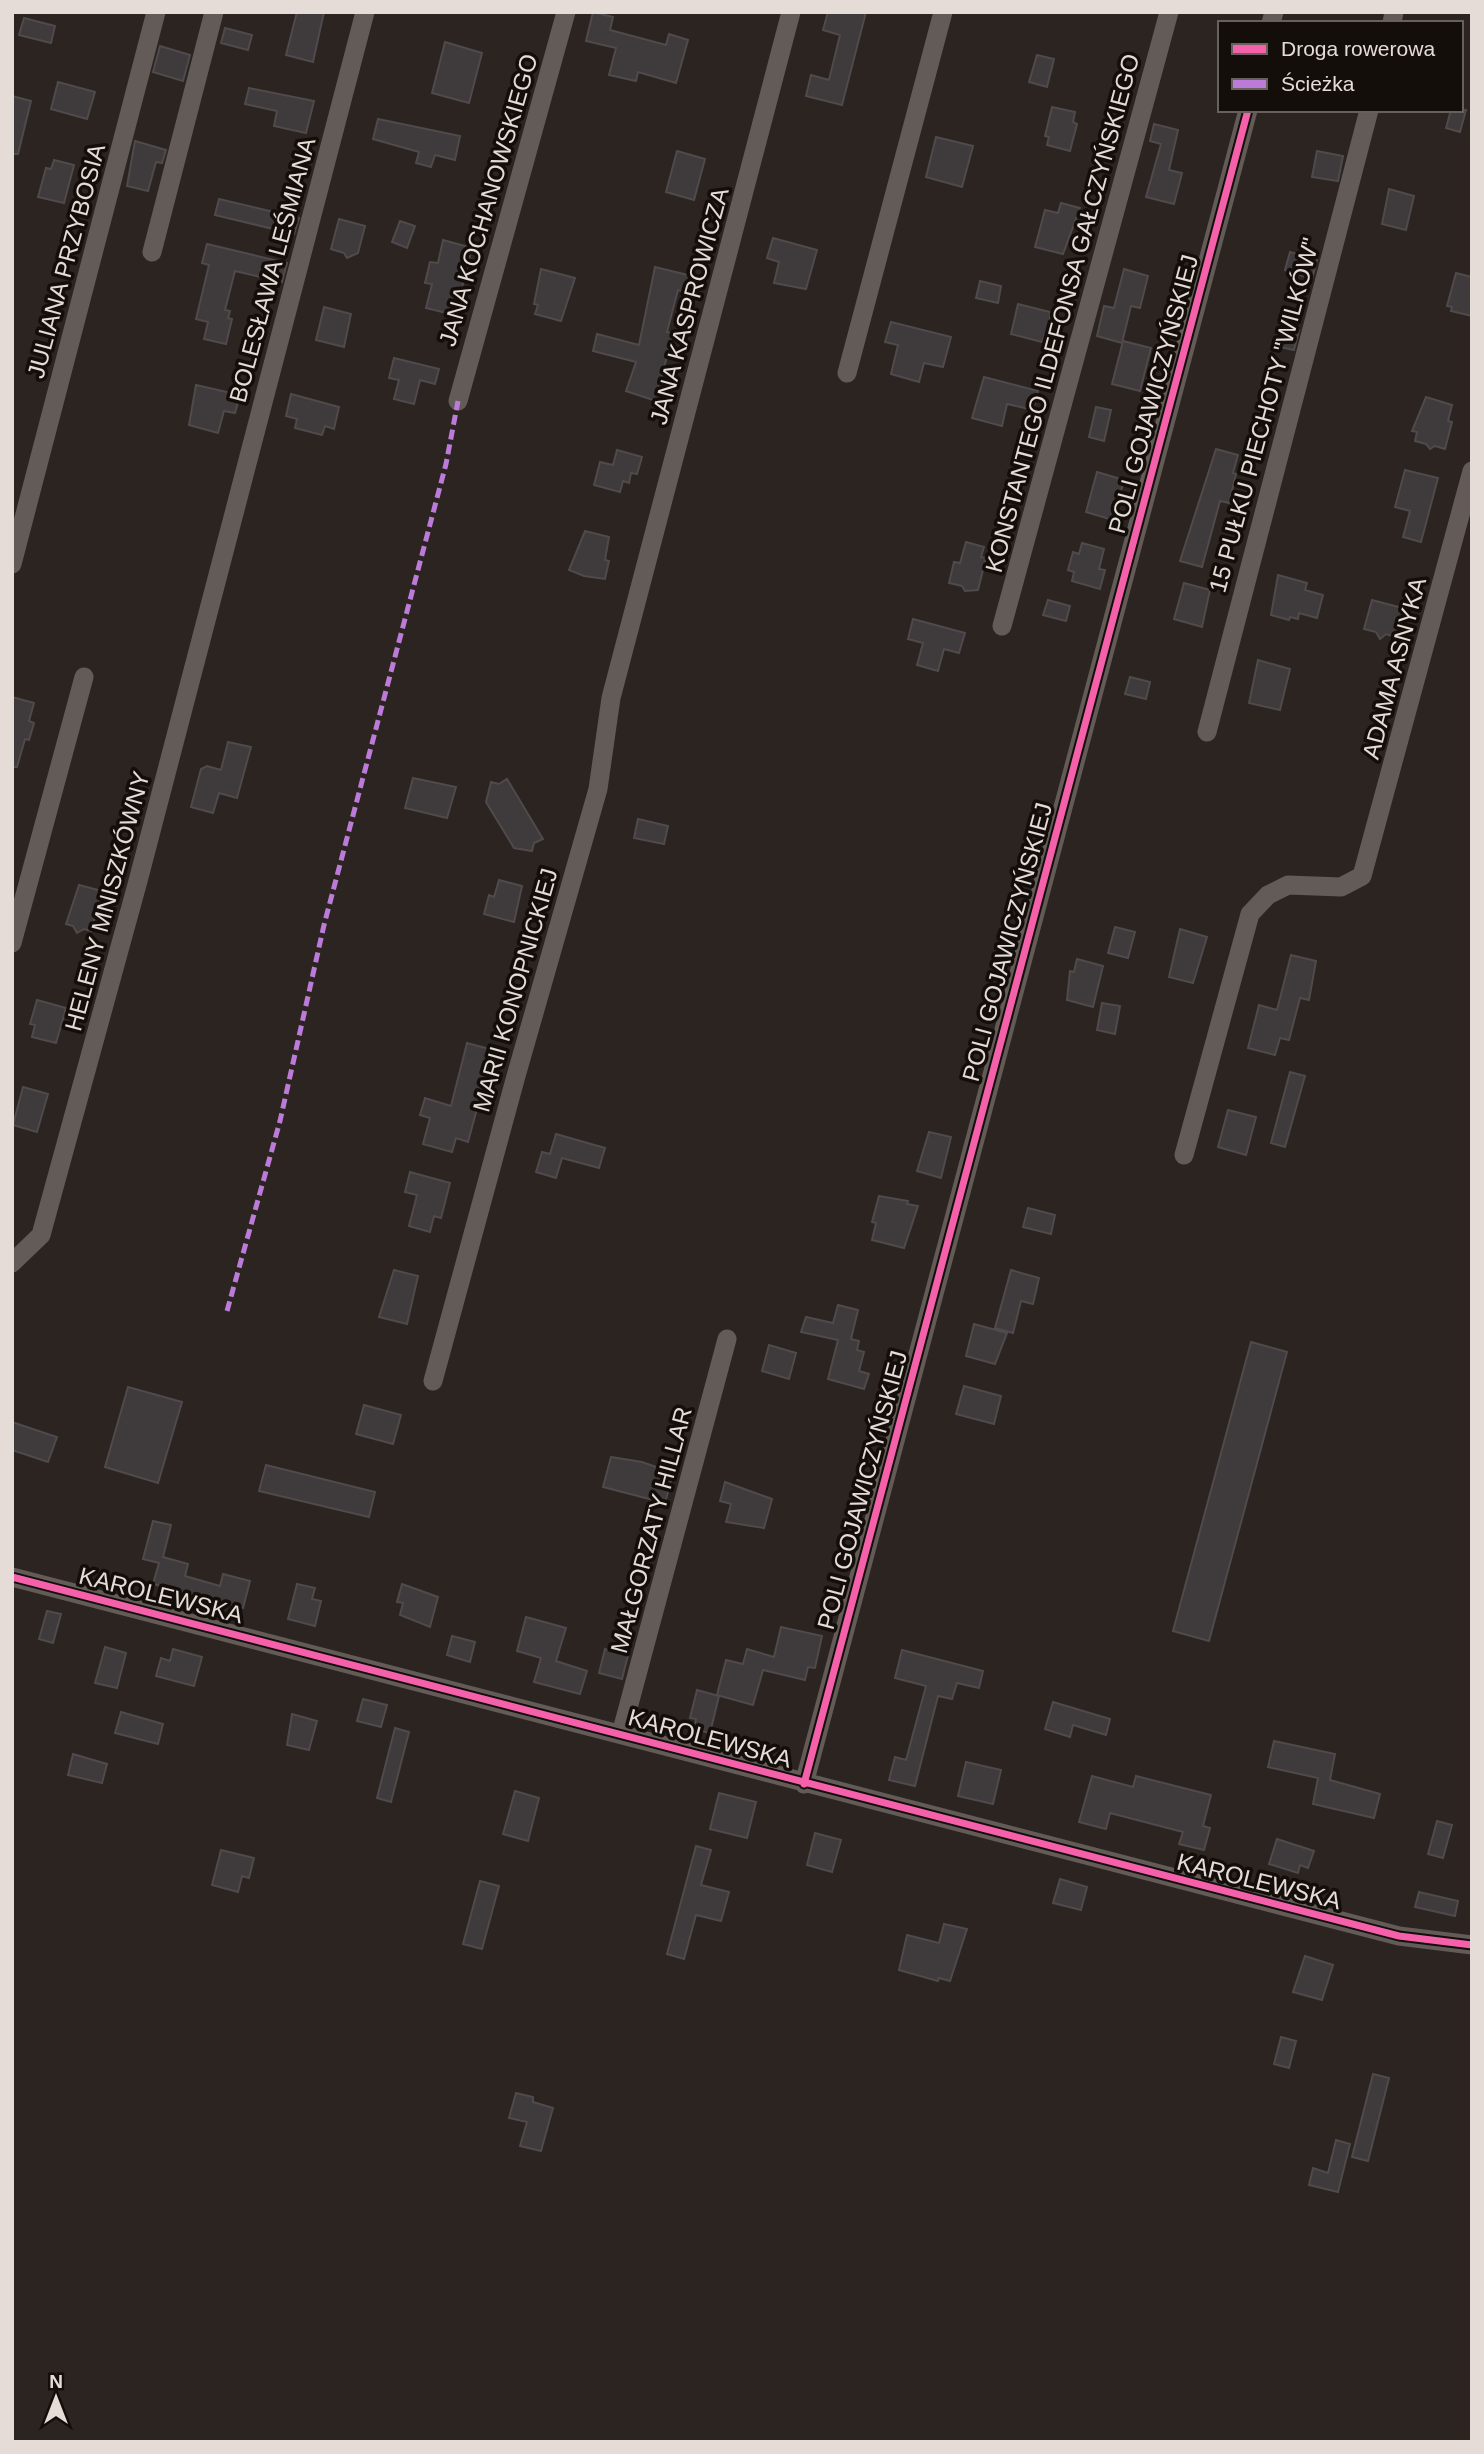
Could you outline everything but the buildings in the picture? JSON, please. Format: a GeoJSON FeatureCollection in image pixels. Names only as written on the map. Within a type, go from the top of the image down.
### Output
{"type":"FeatureCollection","features":[{"type":"Feature","properties":{"kind":"street","name":"JULIANA PRZYBOSIA"},"geometry":{"type":"LineString","coordinates":[[12,564],[156,12]]}},
{"type":"Feature","properties":{"kind":"street"},"geometry":{"type":"LineString","coordinates":[[152,252],[214,12]]}},
{"type":"Feature","properties":{"kind":"street","name":"BOLESŁAWA LEŚMIANA"},"geometry":{"type":"LineString","coordinates":[[228,540],[365,12]]}},
{"type":"Feature","properties":{"kind":"street","name":"JANA KOCHANOWSKIEGO"},"geometry":{"type":"LineString","coordinates":[[458,401],[566,12]]}},
{"type":"Feature","properties":{"kind":"street","name":"JANA KASPROWICZA"},"geometry":{"type":"LineString","coordinates":[[634,611],[791,12]]}},
{"type":"Feature","properties":{"kind":"street"},"geometry":{"type":"LineString","coordinates":[[847,373],[943,12]]}},
{"type":"Feature","properties":{"kind":"street","name":"KONSTANTEGO ILDEFONSA GAŁCZYŃSKIEGO"},"geometry":{"type":"LineString","coordinates":[[1002,626],[1169,12]]}},
{"type":"Feature","properties":{"kind":"street","name":"POLI GOJAWICZYŃSKIEJ"},"geometry":{"type":"LineString","coordinates":[[804,1784],[1247,112]]}},
{"type":"Feature","properties":{"kind":"street","name":"15 PUŁKU PIECHOTY \"WILKÓW\""},"geometry":{"type":"LineString","coordinates":[[1207,732],[1368,112]]}},
{"type":"Feature","properties":{"kind":"street","name":"ADAMA ASNYKA"},"geometry":{"type":"LineString","coordinates":[[1184,1155],[1250,914],[1268,895],[1288,885],[1342,887],[1362,876],[1472,471]]}},
{"type":"Feature","properties":{"kind":"street","name":"HELENY MNISZKÓWNY"},"geometry":{"type":"LineString","coordinates":[[12,1263],[41,1235],[228,540]]}},
{"type":"Feature","properties":{"kind":"street","name":"MARII KONOPNICKIEJ"},"geometry":{"type":"LineString","coordinates":[[433,1381],[598,789],[611,698],[634,611]]}},
{"type":"Feature","properties":{"kind":"street"},"geometry":{"type":"LineString","coordinates":[[12,943],[84,677]]}},
{"type":"Feature","properties":{"kind":"street","name":"MAŁGORZATY HILLAR"},"geometry":{"type":"LineString","coordinates":[[621,1734],[727,1339]]}},
{"type":"Feature","properties":{"kind":"street","name":"KAROLEWSKA"},"geometry":{"type":"LineString","coordinates":[[12,1577],[1399,1936],[1472,1945]]}},
{"type":"Feature","properties":{"kind":"marked path"},"geometry":{"type":"LineString","coordinates":[[227,1311],[280,1121],[324,925],[446,464],[458,401]]}},
{"type":"Feature","properties":{"kind":"cycle path"},"geometry":{"type":"LineString","coordinates":[[804,1784],[1247,112]]}},
{"type":"Feature","properties":{"kind":"cycle path"},"geometry":{"type":"LineString","coordinates":[[12,1577],[1399,1936],[1472,1945]]}}]}
